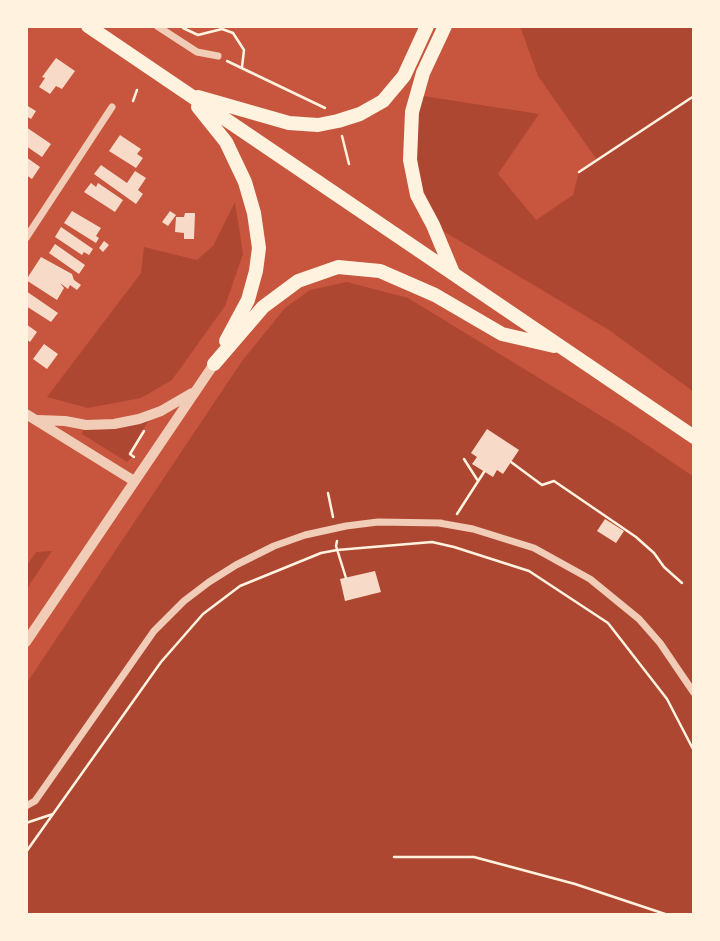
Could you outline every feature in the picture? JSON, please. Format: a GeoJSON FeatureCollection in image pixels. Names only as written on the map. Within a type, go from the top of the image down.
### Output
{"type":"FeatureCollection","features":[{"type":"Feature","properties":{"kind":"highway"},"geometry":{"type":"LineString","coordinates":[[88,26],[694,437]]}},
{"type":"Feature","properties":{"kind":"highway"},"geometry":{"type":"LineString","coordinates":[[187,94],[289,123],[318,125],[338,121],[360,114],[383,101],[404,76],[427,26]]}},
{"type":"Feature","properties":{"kind":"highway"},"geometry":{"type":"LineString","coordinates":[[445,26],[423,73],[412,112],[410,160],[417,195],[433,225],[453,274]]}},
{"type":"Feature","properties":{"kind":"highway"},"geometry":{"type":"LineString","coordinates":[[187,94],[226,142],[245,182],[254,213],[259,248],[248,300],[214,364]]}},
{"type":"Feature","properties":{"kind":"highway"},"geometry":{"type":"LineString","coordinates":[[214,364],[263,307],[298,281],[338,267],[380,271],[435,295],[502,334],[564,348]]}},
{"type":"Feature","properties":{"kind":"street"},"geometry":{"type":"LineString","coordinates":[[157,26],[197,52],[218,56]]}},
{"type":"Feature","properties":{"kind":"street"},"geometry":{"type":"LineString","coordinates":[[26,238],[112,107]]}},
{"type":"Feature","properties":{"kind":"street"},"geometry":{"type":"LineString","coordinates":[[26,642],[214,364]]}},
{"type":"Feature","properties":{"kind":"street"},"geometry":{"type":"LineString","coordinates":[[37,420],[86,425],[114,424],[161,411],[195,390]]}},
{"type":"Feature","properties":{"kind":"street"},"geometry":{"type":"LineString","coordinates":[[26,414],[134,481]]}},
{"type":"Feature","properties":{"kind":"street"},"geometry":{"type":"LineString","coordinates":[[26,806],[35,801],[153,631],[184,601],[209,582],[265,551],[305,535],[346,526],[378,522],[440,523],[504,537],[534,548],[590,579],[639,619],[666,651],[694,693]]}},
{"type":"Feature","properties":{"kind":"path"},"geometry":{"type":"LineString","coordinates":[[180,26],[198,36],[222,29],[233,33],[244,50],[242,68]]}},
{"type":"Feature","properties":{"kind":"path"},"geometry":{"type":"LineString","coordinates":[[218,56],[335,113]]}},
{"type":"Feature","properties":{"kind":"path"},"geometry":{"type":"LineString","coordinates":[[133,101],[137,90]]}},
{"type":"Feature","properties":{"kind":"path"},"geometry":{"type":"LineString","coordinates":[[579,172],[694,96]]}},
{"type":"Feature","properties":{"kind":"path"},"geometry":{"type":"LineString","coordinates":[[341,129],[349,164]]}},
{"type":"Feature","properties":{"kind":"path"},"geometry":{"type":"LineString","coordinates":[[134,457],[130,454],[144,432]]}},
{"type":"Feature","properties":{"kind":"path"},"geometry":{"type":"LineString","coordinates":[[464,459],[478,481]]}},
{"type":"Feature","properties":{"kind":"path"},"geometry":{"type":"LineString","coordinates":[[511,462],[542,485],[554,481],[636,537],[682,583]]}},
{"type":"Feature","properties":{"kind":"path"},"geometry":{"type":"LineString","coordinates":[[457,513],[484,472]]}},
{"type":"Feature","properties":{"kind":"path"},"geometry":{"type":"LineString","coordinates":[[26,852],[162,662],[203,614],[240,586],[278,569],[321,553],[357,547],[432,542],[529,571],[608,623],[667,699],[694,751]]}},
{"type":"Feature","properties":{"kind":"path"},"geometry":{"type":"LineString","coordinates":[[26,823],[54,814]]}},
{"type":"Feature","properties":{"kind":"path"},"geometry":{"type":"LineString","coordinates":[[394,857],[474,857],[575,884],[668,915]]}},
{"type":"Feature","properties":{"kind":"shaded area"},"geometry":{"type":"Polygon","coordinates":[[[520,26],[694,26],[694,392],[609,330],[433,225],[417,195],[417,95],[539,114],[498,174],[536,220],[573,195],[579,172],[597,160],[538,76],[520,26]]]}},
{"type":"Feature","properties":{"kind":"shaded area"},"geometry":{"type":"Polygon","coordinates":[[[235,202],[243,254],[225,306],[172,380],[141,398],[88,408],[47,397],[141,273],[144,247],[197,260],[213,246],[235,202]]]}},
{"type":"Feature","properties":{"kind":"shaded area"},"geometry":{"type":"Polygon","coordinates":[[[347,282],[408,298],[629,433],[694,477],[694,915],[26,915],[26,684],[242,361],[285,308],[310,290],[347,282]]]}},
{"type":"Feature","properties":{"kind":"shaded area"},"geometry":{"type":"Polygon","coordinates":[[[149,420],[128,454],[132,457],[127,462],[82,434],[83,430],[116,429],[149,420]]]}},
{"type":"Feature","properties":{"kind":"shaded area"},"geometry":{"type":"Polygon","coordinates":[[[52,551],[26,590],[26,567],[36,552],[52,551]]]}},
{"type":"Feature","properties":{"kind":"building"},"geometry":{"type":"Polygon","coordinates":[[[56,58],[75,71],[62,89],[56,86],[50,94],[39,87],[45,78],[42,77],[56,58]]]}},
{"type":"Feature","properties":{"kind":"building"},"geometry":{"type":"Polygon","coordinates":[[[26,105],[36,111],[31,119],[26,116],[26,105]]]}},
{"type":"Feature","properties":{"kind":"building"},"geometry":{"type":"Polygon","coordinates":[[[26,127],[51,144],[42,157],[26,146],[26,127]]]}},
{"type":"Feature","properties":{"kind":"building"},"geometry":{"type":"Polygon","coordinates":[[[120,135],[141,149],[137,154],[143,158],[136,168],[109,151],[120,135]]]}},
{"type":"Feature","properties":{"kind":"building"},"geometry":{"type":"Polygon","coordinates":[[[26,157],[40,167],[32,179],[26,175],[26,157]]]}},
{"type":"Feature","properties":{"kind":"building"},"geometry":{"type":"Polygon","coordinates":[[[101,165],[127,183],[135,171],[146,178],[138,190],[143,194],[136,204],[94,174],[101,165]]]}},
{"type":"Feature","properties":{"kind":"building"},"geometry":{"type":"Polygon","coordinates":[[[91,183],[96,187],[98,183],[123,200],[115,212],[84,192],[91,183]]]}},
{"type":"Feature","properties":{"kind":"building"},"geometry":{"type":"Polygon","coordinates":[[[72,211],[101,228],[96,236],[99,238],[96,243],[64,223],[72,211]]]}},
{"type":"Feature","properties":{"kind":"building"},"geometry":{"type":"Polygon","coordinates":[[[170,211],[176,215],[168,226],[162,222],[170,211]]]}},
{"type":"Feature","properties":{"kind":"building"},"geometry":{"type":"Polygon","coordinates":[[[185,213],[195,213],[194,239],[184,239],[184,233],[175,232],[176,217],[184,217],[185,213]]]}},
{"type":"Feature","properties":{"kind":"building"},"geometry":{"type":"Polygon","coordinates":[[[61,227],[93,249],[89,255],[84,252],[82,255],[55,237],[61,227]]]}},
{"type":"Feature","properties":{"kind":"building"},"geometry":{"type":"Polygon","coordinates":[[[104,241],[109,245],[103,252],[99,248],[104,241]]]}},
{"type":"Feature","properties":{"kind":"building"},"geometry":{"type":"Polygon","coordinates":[[[55,244],[85,265],[79,274],[49,253],[55,244]]]}},
{"type":"Feature","properties":{"kind":"building"},"geometry":{"type":"Polygon","coordinates":[[[41,257],[72,274],[74,280],[81,285],[77,290],[70,285],[68,289],[60,283],[64,288],[57,300],[26,280],[41,257]]]}},
{"type":"Feature","properties":{"kind":"building"},"geometry":{"type":"Polygon","coordinates":[[[26,291],[58,313],[51,322],[26,306],[26,291]]]}},
{"type":"Feature","properties":{"kind":"building"},"geometry":{"type":"Polygon","coordinates":[[[26,324],[37,332],[30,342],[26,339],[26,324]]]}},
{"type":"Feature","properties":{"kind":"building"},"geometry":{"type":"Polygon","coordinates":[[[44,344],[58,354],[47,369],[33,359],[44,344]]]}},
{"type":"Feature","properties":{"kind":"building"},"geometry":{"type":"Polygon","coordinates":[[[487,429],[519,450],[503,474],[497,470],[493,477],[472,464],[477,457],[471,453],[487,429]]]}},
{"type":"Feature","properties":{"kind":"building"},"geometry":{"type":"Polygon","coordinates":[[[605,519],[624,531],[616,543],[597,531],[605,519]]]}},
{"type":"Feature","properties":{"kind":"building"},"geometry":{"type":"Polygon","coordinates":[[[375,571],[381,592],[345,601],[340,579],[375,571]]]}}]}
